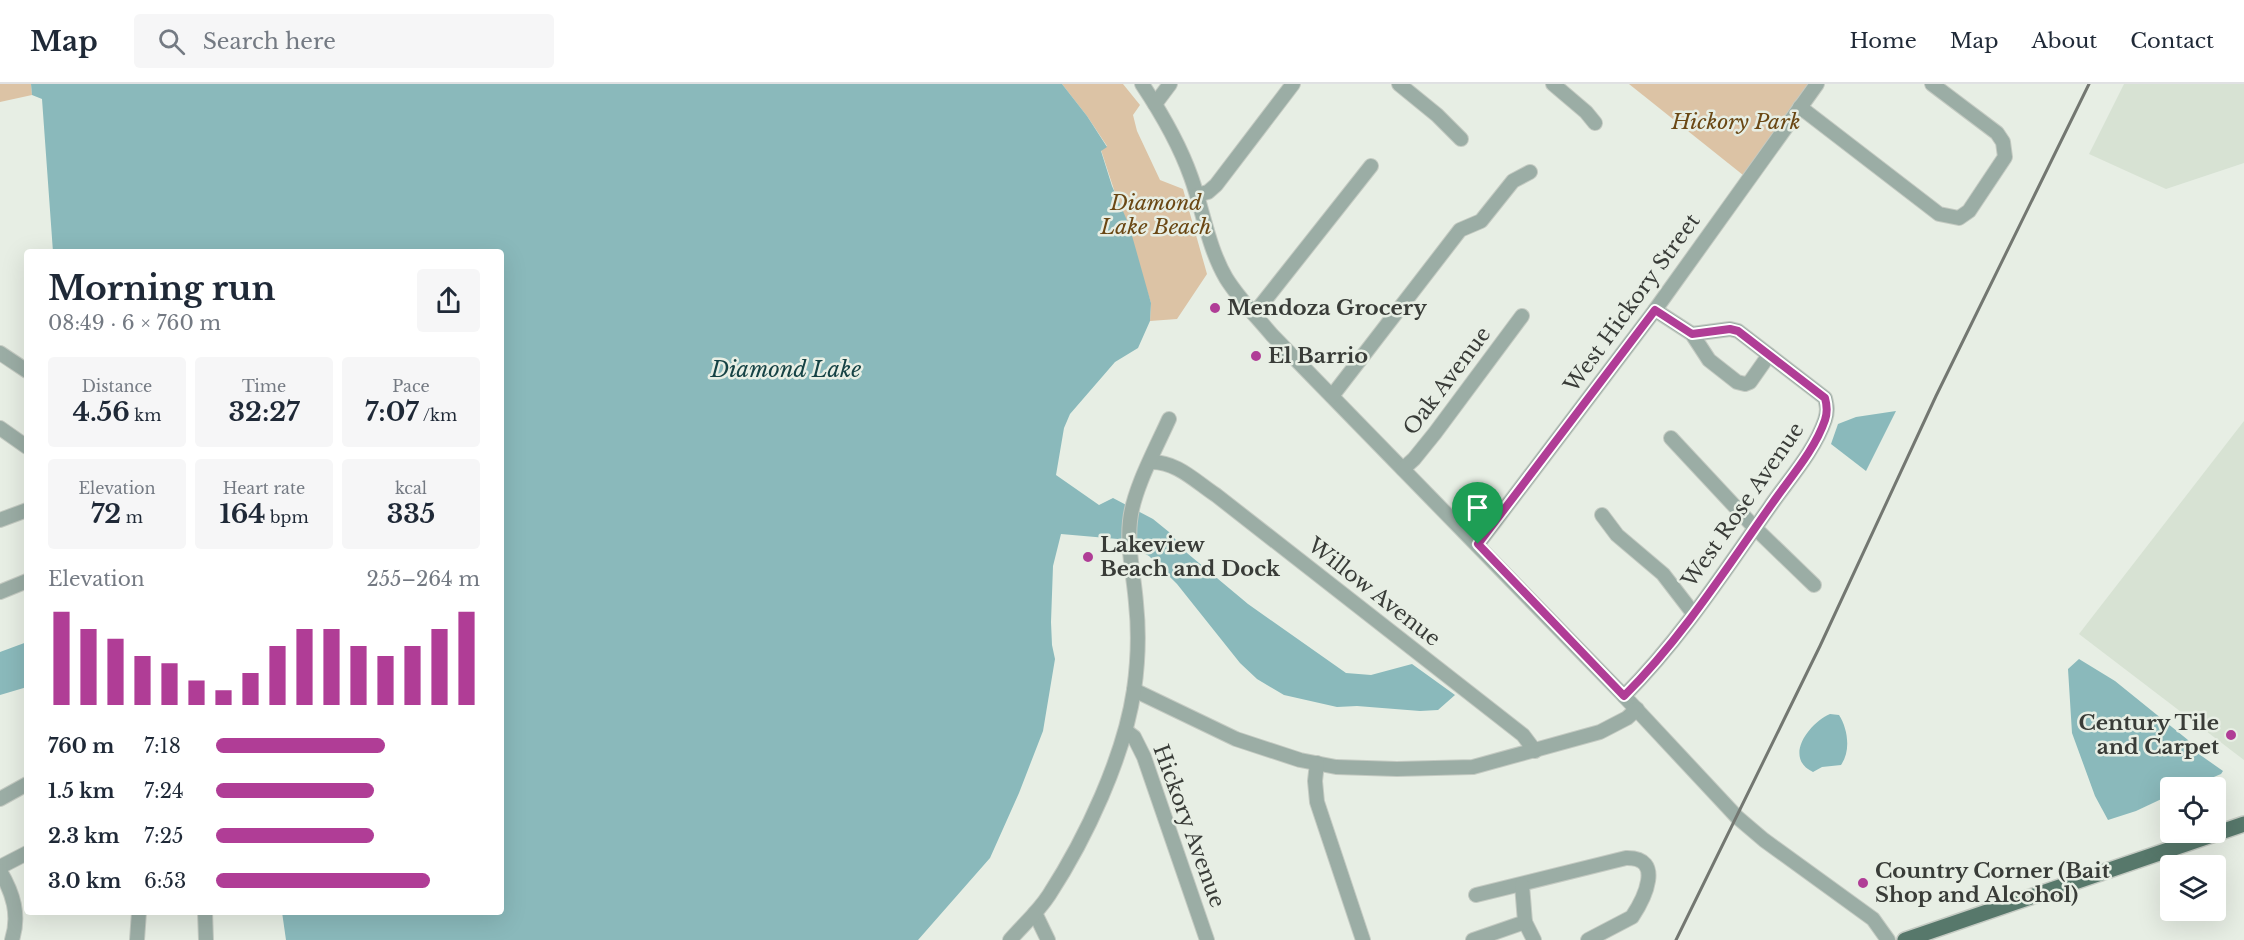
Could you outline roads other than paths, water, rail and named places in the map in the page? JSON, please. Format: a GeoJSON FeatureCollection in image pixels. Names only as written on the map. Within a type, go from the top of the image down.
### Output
{"type":"FeatureCollection","features":[{"type":"Feature","properties":{"kind":"main road"},"geometry":{"type":"LineString","coordinates":[[1905,940],[2244,824]]}},
{"type":"Feature","properties":{"kind":"street"},"geometry":{"type":"LineString","coordinates":[[1142,84],[1177,143],[1226,278],[1254,314],[1637,709],[1748,828],[1873,919],[1888,940]]}},
{"type":"Feature","properties":{"kind":"street"},"geometry":{"type":"LineString","coordinates":[[1155,104],[1170,84]]}},
{"type":"Feature","properties":{"kind":"street"},"geometry":{"type":"LineString","coordinates":[[1197,195],[1208,192],[1216,185],[1293,84]]}},
{"type":"Feature","properties":{"kind":"street"},"geometry":{"type":"LineString","coordinates":[[1399,84],[1437,115],[1461,139]]}},
{"type":"Feature","properties":{"kind":"street"},"geometry":{"type":"LineString","coordinates":[[1553,84],[1595,123]]}},
{"type":"Feature","properties":{"kind":"street","name":"West Hickory Street"},"geometry":{"type":"LineString","coordinates":[[1478,544],[1655,310],[1816,84]]}},
{"type":"Feature","properties":{"kind":"street"},"geometry":{"type":"LineString","coordinates":[[1800,107],[1939,214],[1959,218],[1969,210],[2005,157],[2003,142],[1997,133],[1932,84]]}},
{"type":"Feature","properties":{"kind":"street"},"geometry":{"type":"LineString","coordinates":[[1254,314],[1371,166]]}},
{"type":"Feature","properties":{"kind":"street"},"geometry":{"type":"LineString","coordinates":[[1332,396],[1460,230],[1481,221],[1513,181],[1530,172]]}},
{"type":"Feature","properties":{"kind":"street"},"geometry":{"type":"LineString","coordinates":[[1655,310],[1692,334],[1708,360],[1737,382],[1745,384],[1750,382],[1769,355]]}},
{"type":"Feature","properties":{"kind":"street","name":"Oak Avenue"},"geometry":{"type":"LineString","coordinates":[[1403,469],[1436,433],[1522,316]]}},
{"type":"Feature","properties":{"kind":"street","name":"West Rose Avenue"},"geometry":{"type":"LineString","coordinates":[[1624,696],[1645,675],[1694,613],[1815,442],[1826,419],[1828,408],[1825,398],[1733,329],[1692,334]]}},
{"type":"Feature","properties":{"kind":"street"},"geometry":{"type":"LineString","coordinates":[[0,353],[24,369]]}},
{"type":"Feature","properties":{"kind":"street"},"geometry":{"type":"LineString","coordinates":[[1010,940],[1049,896],[1084,833],[1126,731],[1134,690],[1136,605],[1130,551],[1130,520],[1150,462],[1169,419]]}},
{"type":"Feature","properties":{"kind":"street"},"geometry":{"type":"LineString","coordinates":[[0,428],[24,445]]}},
{"type":"Feature","properties":{"kind":"street"},"geometry":{"type":"LineString","coordinates":[[1671,438],[1755,528],[1814,585]]}},
{"type":"Feature","properties":{"kind":"street","name":"Willow Avenue"},"geometry":{"type":"LineString","coordinates":[[1150,462],[1163,462],[1174,466],[1216,495],[1523,735],[1530,741],[1535,751]]}},
{"type":"Feature","properties":{"kind":"street"},"geometry":{"type":"LineString","coordinates":[[0,520],[24,511]]}},
{"type":"Feature","properties":{"kind":"street"},"geometry":{"type":"LineString","coordinates":[[1602,515],[1617,535],[1663,574],[1694,613]]}},
{"type":"Feature","properties":{"kind":"street"},"geometry":{"type":"LineString","coordinates":[[0,592],[24,582]]}},
{"type":"Feature","properties":{"kind":"street"},"geometry":{"type":"LineString","coordinates":[[1134,690],[1236,739],[1300,760],[1336,767],[1473,768],[1600,732],[1627,718],[1637,709]]}},
{"type":"Feature","properties":{"kind":"street","name":"Hickory Avenue"},"geometry":{"type":"LineString","coordinates":[[1126,731],[1134,737],[1144,757],[1207,940]]}},
{"type":"Feature","properties":{"kind":"street"},"geometry":{"type":"LineString","coordinates":[[1317,763],[1315,781],[1317,802],[1363,940]]}},
{"type":"Feature","properties":{"kind":"street"},"geometry":{"type":"LineString","coordinates":[[0,799],[24,786]]}},
{"type":"Feature","properties":{"kind":"street"},"geometry":{"type":"LineString","coordinates":[[12,940],[16,912],[8,885],[0,869],[24,855]]}},
{"type":"Feature","properties":{"kind":"street"},"geometry":{"type":"LineString","coordinates":[[1476,895],[1626,858],[1640,861],[1647,867],[1649,876],[1646,888],[1632,916],[1588,940]]}},
{"type":"Feature","properties":{"kind":"street"},"geometry":{"type":"LineString","coordinates":[[1522,885],[1525,922],[1534,940]]}},
{"type":"Feature","properties":{"kind":"street"},"geometry":{"type":"LineString","coordinates":[[1035,913],[1048,940]]}},
{"type":"Feature","properties":{"kind":"street"},"geometry":{"type":"LineString","coordinates":[[137,940],[139,915]]}},
{"type":"Feature","properties":{"kind":"street"},"geometry":{"type":"LineString","coordinates":[[204,915],[206,940]]}},
{"type":"Feature","properties":{"kind":"street"},"geometry":{"type":"LineString","coordinates":[[1473,940],[1525,922]]}},
{"type":"Feature","properties":{"kind":"water","name":"Diamond Lake"},"geometry":{"type":"Polygon","coordinates":[[[31,84],[1062,84],[1107,147],[1101,151],[1112,186],[1129,225],[1151,303],[1150,321],[1138,348],[1115,362],[1070,414],[1064,428],[1056,475],[1099,505],[1113,498],[1153,519],[1169,532],[1187,553],[1248,604],[1346,673],[1371,675],[1412,664],[1455,695],[1438,710],[1420,711],[1357,706],[1337,707],[1284,695],[1257,679],[1240,663],[1177,584],[1149,556],[1118,539],[1061,534],[1053,566],[1051,622],[1055,659],[1043,731],[990,858],[918,940],[286,940],[282,915],[504,915],[504,249],[53,249],[42,99],[32,95],[31,84]]]}},
{"type":"Feature","properties":{"kind":"water"},"geometry":{"type":"Polygon","coordinates":[[[1896,411],[1866,471],[1831,444],[1838,424],[1856,417],[1896,411]]]}},
{"type":"Feature","properties":{"kind":"water"},"geometry":{"type":"Polygon","coordinates":[[[24,643],[24,688],[0,695],[0,652],[24,643]]]}},
{"type":"Feature","properties":{"kind":"water"},"geometry":{"type":"Polygon","coordinates":[[[2079,659],[2115,681],[2188,740],[2196,752],[2223,771],[2221,774],[2214,777],[2160,777],[2160,800],[2108,820],[2095,796],[2072,733],[2068,669],[2079,659]]]}},
{"type":"Feature","properties":{"kind":"water"},"geometry":{"type":"Polygon","coordinates":[[[1830,714],[1839,715],[1842,721],[1847,740],[1846,753],[1841,765],[1822,767],[1813,772],[1804,766],[1800,758],[1802,741],[1814,725],[1830,714]]]}},
{"type":"Feature","properties":{"kind":"railway"},"geometry":{"type":"LineString","coordinates":[[1676,940],[1820,646],[1936,396],[2089,84]]}},
{"type":"Feature","properties":{"kind":"place","name":"Mendoza Grocery"},"geometry":{"type":"Point","coordinates":[1215,308]}},
{"type":"Feature","properties":{"kind":"place","name":"El Barrio"},"geometry":{"type":"Point","coordinates":[1256,356]}},
{"type":"Feature","properties":{"kind":"place","name":"Lakeview Beach and Dock"},"geometry":{"type":"Point","coordinates":[1088,557]}},
{"type":"Feature","properties":{"kind":"place","name":"Century Tile and Carpet"},"geometry":{"type":"Point","coordinates":[2231,735]}},
{"type":"Feature","properties":{"kind":"place","name":"Country Corner (Bait Shop and Alcohol)"},"geometry":{"type":"Point","coordinates":[1863,883]}},
{"type":"Feature","properties":{"kind":"park label","name":"Hickory Park"},"geometry":{"type":"Point","coordinates":[1736,122]}},
{"type":"Feature","properties":{"kind":"park label","name":"Diamond Lake Beach"},"geometry":{"type":"Point","coordinates":[1156,215]}}]}
